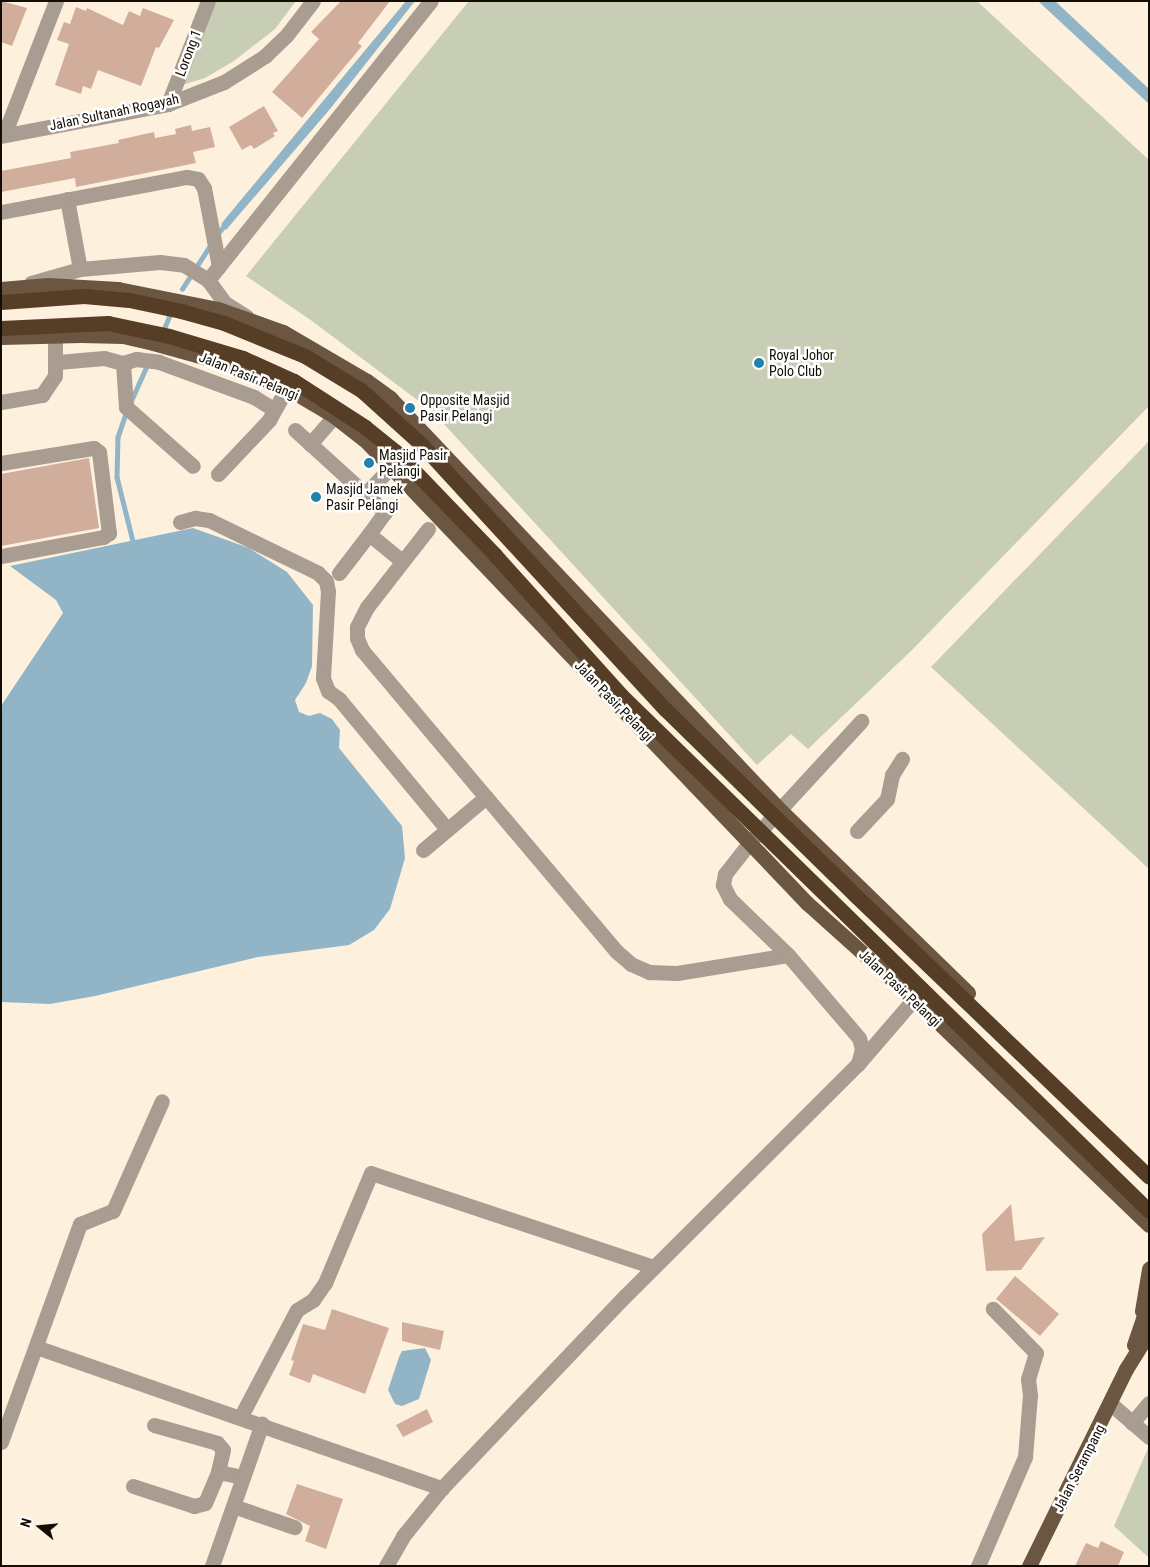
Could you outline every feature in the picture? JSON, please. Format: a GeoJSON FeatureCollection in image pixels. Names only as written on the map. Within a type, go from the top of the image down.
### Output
{"type":"FeatureCollection","features":[{"type":"Feature","properties":{"kind":"highway"},"geometry":{"type":"LineString","coordinates":[[3,293],[129,300],[181,311],[224,323],[305,356],[361,390],[422,445],[666,710],[1149,1177]]}},
{"type":"Feature","properties":{"kind":"highway"},"geometry":{"type":"LineString","coordinates":[[1,335],[8,327],[108,323],[136,327],[201,345],[294,380],[364,427],[396,452],[495,555],[620,694],[1149,1212]]}},
{"type":"Feature","properties":{"kind":"main road"},"geometry":{"type":"LineString","coordinates":[[3,293],[48,285],[118,289],[218,309],[251,320],[315,348],[390,398],[781,811],[1149,1171]]}},
{"type":"Feature","properties":{"kind":"main road","name":"Jalan Pasir Pelangi"},"geometry":{"type":"LineString","coordinates":[[1,335],[123,336],[152,342],[221,362],[287,388],[334,416],[367,442],[807,903],[914,999],[1149,1225]]}},
{"type":"Feature","properties":{"kind":"main road"},"geometry":{"type":"LineString","coordinates":[[1145,1326],[1149,1269]]}},
{"type":"Feature","properties":{"kind":"main road","name":"Jalan Serampang"},"geometry":{"type":"LineString","coordinates":[[1029,1566],[1126,1370],[1145,1326],[1149,1301]]}},
{"type":"Feature","properties":{"kind":"street"},"geometry":{"type":"LineString","coordinates":[[3,136],[56,1]]}},
{"type":"Feature","properties":{"kind":"street","name":"Lorong 1"},"geometry":{"type":"LineString","coordinates":[[168,104],[208,1]]}},
{"type":"Feature","properties":{"kind":"street","name":"Jalan Sultanah Rogayah"},"geometry":{"type":"LineString","coordinates":[[3,136],[168,104],[224,82],[265,56],[286,36],[313,1]]}},
{"type":"Feature","properties":{"kind":"street"},"geometry":{"type":"LineString","coordinates":[[208,280],[431,1]]}},
{"type":"Feature","properties":{"kind":"street"},"geometry":{"type":"LineString","coordinates":[[1,212],[187,177],[198,179],[204,188],[219,267]]}},
{"type":"Feature","properties":{"kind":"street"},"geometry":{"type":"LineString","coordinates":[[67,199],[80,269]]}},
{"type":"Feature","properties":{"kind":"street"},"geometry":{"type":"LineString","coordinates":[[3,293],[80,269],[160,262],[184,265],[208,280],[225,302],[251,320]]}},
{"type":"Feature","properties":{"kind":"street"},"geometry":{"type":"LineString","coordinates":[[1,402],[42,395],[55,376],[58,362],[55,334]]}},
{"type":"Feature","properties":{"kind":"street"},"geometry":{"type":"LineString","coordinates":[[58,362],[104,358],[123,364],[136,359],[160,362],[254,397],[273,409]]}},
{"type":"Feature","properties":{"kind":"street"},"geometry":{"type":"LineString","coordinates":[[123,364],[126,406],[193,466]]}},
{"type":"Feature","properties":{"kind":"street"},"geometry":{"type":"LineString","coordinates":[[218,474],[269,420],[273,409],[287,388]]}},
{"type":"Feature","properties":{"kind":"street"},"geometry":{"type":"LineString","coordinates":[[310,444],[334,416]]}},
{"type":"Feature","properties":{"kind":"street"},"geometry":{"type":"LineString","coordinates":[[295,430],[385,512],[339,573]]}},
{"type":"Feature","properties":{"kind":"street"},"geometry":{"type":"LineString","coordinates":[[1,463],[94,448],[99,452],[109,533],[103,537],[1,556]]}},
{"type":"Feature","properties":{"kind":"street"},"geometry":{"type":"LineString","coordinates":[[364,494],[390,467]]}},
{"type":"Feature","properties":{"kind":"street"},"geometry":{"type":"LineString","coordinates":[[180,522],[195,518],[209,520],[318,573],[326,581],[328,591],[323,678],[328,691],[339,699],[446,828]]}},
{"type":"Feature","properties":{"kind":"street"},"geometry":{"type":"LineString","coordinates":[[428,529],[360,618],[357,638],[362,650],[616,951],[631,964],[649,972],[677,972],[788,956]]}},
{"type":"Feature","properties":{"kind":"street"},"geometry":{"type":"LineString","coordinates":[[369,534],[402,561]]}},
{"type":"Feature","properties":{"kind":"street"},"geometry":{"type":"LineString","coordinates":[[857,1065],[862,1049],[859,1038],[788,956],[730,898],[723,885],[725,874],[748,843],[781,811],[862,721]]}},
{"type":"Feature","properties":{"kind":"street"},"geometry":{"type":"LineString","coordinates":[[857,831],[887,799],[892,775],[902,759]]}},
{"type":"Feature","properties":{"kind":"street"},"geometry":{"type":"LineString","coordinates":[[423,850],[446,828],[486,797]]}},
{"type":"Feature","properties":{"kind":"street"},"geometry":{"type":"LineString","coordinates":[[386,1566],[403,1536],[442,1488],[654,1267],[857,1065],[914,999]]}},
{"type":"Feature","properties":{"kind":"street"},"geometry":{"type":"LineString","coordinates":[[1,1442],[80,1224],[113,1211],[162,1101]]}},
{"type":"Feature","properties":{"kind":"street"},"geometry":{"type":"LineString","coordinates":[[241,1416],[297,1310],[313,1300],[325,1284],[371,1173],[654,1267]]}},
{"type":"Feature","properties":{"kind":"street"},"geometry":{"type":"LineString","coordinates":[[978,1566],[1025,1457],[1030,1395],[1028,1379],[1036,1353],[993,1309]]}},
{"type":"Feature","properties":{"kind":"street"},"geometry":{"type":"LineString","coordinates":[[36,1347],[262,1423],[442,1488]]}},
{"type":"Feature","properties":{"kind":"street"},"geometry":{"type":"LineString","coordinates":[[1132,1423],[1149,1403]]}},
{"type":"Feature","properties":{"kind":"street"},"geometry":{"type":"LineString","coordinates":[[1110,1404],[1149,1437]]}},
{"type":"Feature","properties":{"kind":"street"},"geometry":{"type":"LineString","coordinates":[[212,1566],[262,1423]]}},
{"type":"Feature","properties":{"kind":"street"},"geometry":{"type":"LineString","coordinates":[[133,1486],[194,1506],[205,1503],[218,1472],[223,1450],[217,1444],[154,1425]]}},
{"type":"Feature","properties":{"kind":"street"},"geometry":{"type":"LineString","coordinates":[[218,1472],[243,1476]]}},
{"type":"Feature","properties":{"kind":"street"},"geometry":{"type":"LineString","coordinates":[[233,1506],[294,1527]]}},
{"type":"Feature","properties":{"kind":"green space"},"geometry":{"type":"Polygon","coordinates":[[[215,1],[296,1],[275,29],[234,61],[205,78],[182,85],[215,1]]]}},
{"type":"Feature","properties":{"kind":"green space","name":"Royal Johor Polo Club"},"geometry":{"type":"Polygon","coordinates":[[[469,1],[977,1],[1149,160],[1149,406],[912,650],[808,749],[791,734],[757,765],[432,411],[312,321],[246,276],[469,1]]]}},
{"type":"Feature","properties":{"kind":"green space"},"geometry":{"type":"Polygon","coordinates":[[[1149,441],[1149,869],[931,667],[1149,441]]]}},
{"type":"Feature","properties":{"kind":"green space"},"geometry":{"type":"Polygon","coordinates":[[[1149,1446],[1149,1558],[1114,1526],[1149,1446]]]}},
{"type":"Feature","properties":{"kind":"water"},"geometry":{"type":"Polygon","coordinates":[[[406,1],[415,1],[330,109],[226,230],[221,224],[406,1]]]}},
{"type":"Feature","properties":{"kind":"water"},"geometry":{"type":"Polygon","coordinates":[[[1038,1],[1055,1],[1149,89],[1149,104],[1038,1]]]}},
{"type":"Feature","properties":{"kind":"water"},"geometry":{"type":"Polygon","coordinates":[[[193,528],[249,548],[287,572],[313,605],[312,666],[306,683],[295,700],[299,712],[309,716],[320,713],[332,719],[340,730],[339,748],[402,826],[405,858],[390,909],[374,930],[349,945],[258,957],[95,996],[50,1004],[1,1002],[1,706],[63,613],[56,600],[10,566],[193,528]]]}},
{"type":"Feature","properties":{"kind":"water"},"geometry":{"type":"Polygon","coordinates":[[[425,1348],[431,1360],[419,1399],[402,1406],[395,1404],[388,1390],[402,1351],[425,1348]]]}},
{"type":"Feature","properties":{"kind":"building"},"geometry":{"type":"Polygon","coordinates":[[[1,1],[27,8],[12,46],[1,42],[1,1]]]}},
{"type":"Feature","properties":{"kind":"building"},"geometry":{"type":"Polygon","coordinates":[[[341,1],[390,1],[358,43],[362,46],[302,118],[272,92],[319,39],[311,32],[341,1]]]}},
{"type":"Feature","properties":{"kind":"building"},"geometry":{"type":"Polygon","coordinates":[[[76,7],[86,11],[87,8],[123,25],[129,11],[140,16],[143,8],[174,20],[159,48],[156,47],[141,86],[98,70],[91,89],[83,86],[81,94],[55,85],[69,44],[57,40],[64,22],[70,24],[76,7]]]}},
{"type":"Feature","properties":{"kind":"building"},"geometry":{"type":"Polygon","coordinates":[[[264,106],[278,131],[273,133],[275,136],[254,149],[251,145],[242,150],[229,127],[264,106]]]}},
{"type":"Feature","properties":{"kind":"building"},"geometry":{"type":"Polygon","coordinates":[[[191,125],[192,131],[210,127],[215,147],[193,152],[196,163],[76,187],[75,178],[1,192],[1,171],[71,158],[70,152],[119,143],[118,140],[154,132],[155,138],[176,134],[175,129],[191,125]]]}},
{"type":"Feature","properties":{"kind":"building"},"geometry":{"type":"Polygon","coordinates":[[[89,458],[99,528],[1,546],[1,474],[89,458]]]}},
{"type":"Feature","properties":{"kind":"building"},"geometry":{"type":"Polygon","coordinates":[[[1011,1204],[1015,1241],[1045,1237],[1021,1270],[986,1271],[982,1234],[1011,1204]]]}},
{"type":"Feature","properties":{"kind":"building"},"geometry":{"type":"Polygon","coordinates":[[[1015,1276],[1059,1314],[1040,1336],[996,1299],[1015,1276]]]}},
{"type":"Feature","properties":{"kind":"building"},"geometry":{"type":"Polygon","coordinates":[[[332,1309],[389,1328],[365,1394],[313,1374],[310,1383],[289,1375],[294,1361],[291,1360],[303,1324],[325,1330],[332,1309]]]}},
{"type":"Feature","properties":{"kind":"building"},"geometry":{"type":"Polygon","coordinates":[[[402,1322],[444,1331],[440,1350],[402,1341],[402,1322]]]}},
{"type":"Feature","properties":{"kind":"building"},"geometry":{"type":"Polygon","coordinates":[[[427,1409],[433,1422],[403,1437],[396,1425],[427,1409]]]}},
{"type":"Feature","properties":{"kind":"building"},"geometry":{"type":"Polygon","coordinates":[[[297,1484],[343,1499],[326,1549],[305,1541],[310,1526],[286,1514],[297,1484]]]}},
{"type":"Feature","properties":{"kind":"building"},"geometry":{"type":"Polygon","coordinates":[[[1101,1541],[1124,1552],[1118,1566],[1075,1566],[1086,1543],[1098,1548],[1101,1541]]]}},
{"type":"Feature","properties":{"kind":"waterway"},"geometry":{"type":"LineString","coordinates":[[216,236],[227,222]]}},
{"type":"Feature","properties":{"kind":"waterway"},"geometry":{"type":"LineString","coordinates":[[182,289],[211,244]]}},
{"type":"Feature","properties":{"kind":"waterway"},"geometry":{"type":"LineString","coordinates":[[163,331],[171,312]]}},
{"type":"Feature","properties":{"kind":"waterway"},"geometry":{"type":"LineString","coordinates":[[131,401],[148,363]]}},
{"type":"Feature","properties":{"kind":"waterway"},"geometry":{"type":"LineString","coordinates":[[127,411],[118,437],[117,477],[133,541]]}},
{"type":"Feature","properties":{"kind":"place","name":"Royal Johor Polo Club"},"geometry":{"type":"Point","coordinates":[759,363]}},
{"type":"Feature","properties":{"kind":"place","name":"Opposite Masjid Pasir Pelangi"},"geometry":{"type":"Point","coordinates":[410,408]}},
{"type":"Feature","properties":{"kind":"place","name":"Masjid Pasir Pelangi"},"geometry":{"type":"Point","coordinates":[369,463]}},
{"type":"Feature","properties":{"kind":"place","name":"Masjid Jamek Pasir Pelangi"},"geometry":{"type":"Point","coordinates":[316,497]}}]}
